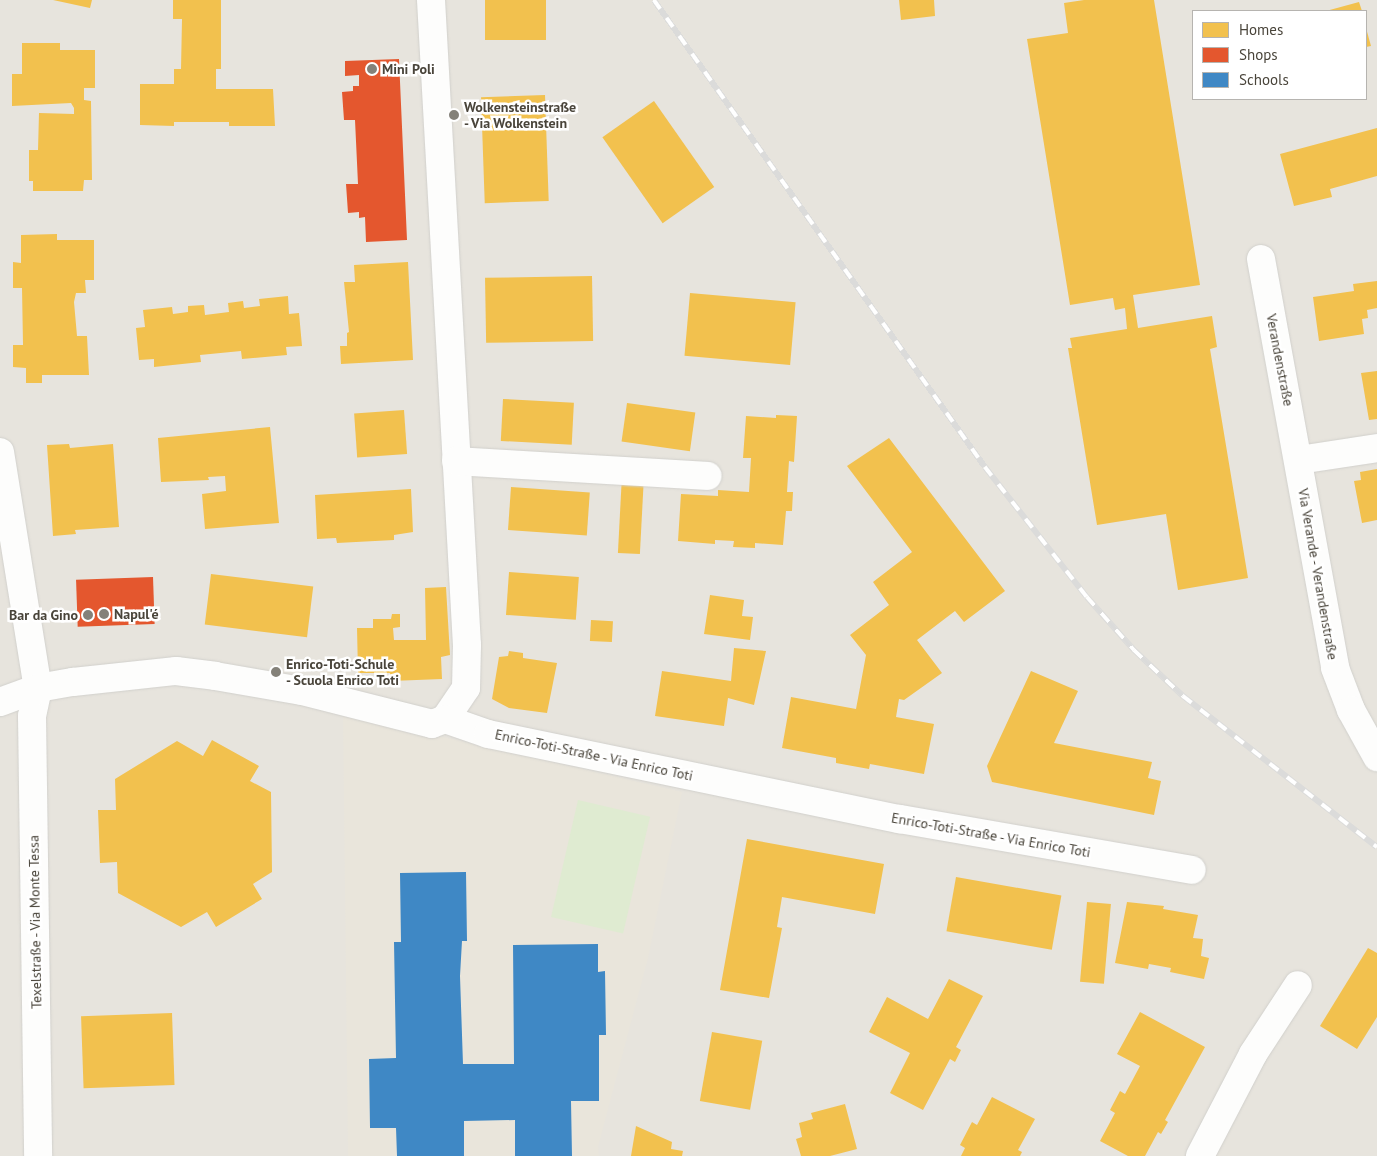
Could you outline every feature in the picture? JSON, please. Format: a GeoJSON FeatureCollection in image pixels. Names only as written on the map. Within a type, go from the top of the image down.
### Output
{"type":"FeatureCollection","features":[{"type":"Feature","properties":{"kind":"street"},"geometry":{"type":"LineString","coordinates":[[431,0],[467,645],[466,688],[445,719]]}},
{"type":"Feature","properties":{"kind":"street","name":"Verandenstraße"},"geometry":{"type":"LineString","coordinates":[[1261,259],[1299,460]]}},
{"type":"Feature","properties":{"kind":"street"},"geometry":{"type":"LineString","coordinates":[[1299,460],[1377,448]]}},
{"type":"Feature","properties":{"kind":"street"},"geometry":{"type":"LineString","coordinates":[[0,452],[38,688]]}},
{"type":"Feature","properties":{"kind":"street","name":"Via Verande - Verandenstraße"},"geometry":{"type":"LineString","coordinates":[[1299,460],[1335,668],[1350,710],[1377,758]]}},
{"type":"Feature","properties":{"kind":"street"},"geometry":{"type":"LineString","coordinates":[[456,461],[708,476]]}},
{"type":"Feature","properties":{"kind":"street","name":"Enrico-Toti-Straße - Via Enrico Toti"},"geometry":{"type":"LineString","coordinates":[[0,702],[38,688],[176,671],[302,691],[432,724],[445,719],[488,734],[900,820],[1192,870]]}},
{"type":"Feature","properties":{"kind":"street","name":"Texelstraße - Via Monte Tessa"},"geometry":{"type":"LineString","coordinates":[[38,688],[32,716],[38,1156]]}},
{"type":"Feature","properties":{"kind":"street"},"geometry":{"type":"LineString","coordinates":[[1200,1156],[1253,1054],[1298,985]]}},
{"type":"Feature","properties":{"kind":"shaded area"},"geometry":{"type":"Polygon","coordinates":[[[0,0],[1377,0],[1377,1156],[0,1156],[0,0]]]}},
{"type":"Feature","properties":{"kind":"shaded area"},"geometry":{"type":"Polygon","coordinates":[[[343,714],[682,792],[648,958],[598,1147],[599,1156],[348,1156],[343,714]]]}},
{"type":"Feature","properties":{"kind":"green space"},"geometry":{"type":"Polygon","coordinates":[[[578,800],[650,817],[623,934],[551,917],[578,800]]]}},
{"type":"Feature","properties":{"kind":"building: Homes"},"geometry":{"type":"Polygon","coordinates":[[[53,0],[92,0],[90,8],[53,0]]]}},
{"type":"Feature","properties":{"kind":"building: Homes"},"geometry":{"type":"Polygon","coordinates":[[[173,0],[221,0],[221,69],[216,69],[216,89],[273,89],[275,126],[229,126],[229,122],[174,122],[174,126],[140,125],[140,84],[174,84],[174,69],[181,69],[182,19],[173,19],[173,0]]]}},
{"type":"Feature","properties":{"kind":"building: Homes"},"geometry":{"type":"Polygon","coordinates":[[[485,0],[546,0],[546,40],[485,40],[485,0]]]}},
{"type":"Feature","properties":{"kind":"building: Homes"},"geometry":{"type":"Polygon","coordinates":[[[899,0],[934,0],[935,16],[901,20],[899,0]]]}},
{"type":"Feature","properties":{"kind":"building: Homes"},"geometry":{"type":"Polygon","coordinates":[[[1084,0],[1154,0],[1200,285],[1133,295],[1138,328],[1212,316],[1217,347],[1210,349],[1248,578],[1178,590],[1166,514],[1097,525],[1068,348],[1072,348],[1070,338],[1127,329],[1125,308],[1115,310],[1113,298],[1070,305],[1027,39],[1068,33],[1064,3],[1084,0]]]}},
{"type":"Feature","properties":{"kind":"building: Homes"},"geometry":{"type":"Polygon","coordinates":[[[1359,2],[1362,10],[1330,10],[1359,2]]]}},
{"type":"Feature","properties":{"kind":"building: Homes"},"geometry":{"type":"Polygon","coordinates":[[[1367,32],[1371,46],[1367,47],[1367,32]]]}},
{"type":"Feature","properties":{"kind":"building: Homes"},"geometry":{"type":"Polygon","coordinates":[[[22,43],[60,43],[60,50],[95,50],[95,88],[84,88],[84,100],[91,101],[92,180],[84,180],[83,191],[33,191],[33,181],[29,181],[29,150],[38,150],[39,113],[74,114],[74,108],[71,103],[12,106],[12,74],[22,74],[22,43]]]}},
{"type":"Feature","properties":{"kind":"building: Homes"},"geometry":{"type":"Polygon","coordinates":[[[545,95],[549,201],[485,203],[481,97],[545,95]]]}},
{"type":"Feature","properties":{"kind":"building: Homes"},"geometry":{"type":"Polygon","coordinates":[[[654,101],[714,187],[663,223],[602,137],[654,101]]]}},
{"type":"Feature","properties":{"kind":"building: Homes"},"geometry":{"type":"Polygon","coordinates":[[[1377,128],[1377,176],[1330,189],[1332,197],[1294,206],[1280,154],[1377,128]]]}},
{"type":"Feature","properties":{"kind":"building: Homes"},"geometry":{"type":"Polygon","coordinates":[[[57,234],[57,240],[94,240],[94,280],[85,280],[86,293],[76,293],[74,302],[77,336],[87,336],[89,375],[42,375],[42,383],[26,383],[26,368],[13,367],[13,345],[23,345],[22,288],[13,288],[13,262],[21,263],[21,235],[57,234]]]}},
{"type":"Feature","properties":{"kind":"building: Homes"},"geometry":{"type":"Polygon","coordinates":[[[408,262],[413,360],[341,364],[340,346],[347,346],[347,333],[349,332],[344,282],[355,282],[354,265],[408,262]]]}},
{"type":"Feature","properties":{"kind":"building: Homes"},"geometry":{"type":"Polygon","coordinates":[[[592,276],[593,341],[486,343],[485,278],[592,276]]]}},
{"type":"Feature","properties":{"kind":"building: Homes"},"geometry":{"type":"Polygon","coordinates":[[[1377,281],[1377,308],[1367,310],[1368,318],[1362,319],[1364,334],[1319,341],[1313,297],[1354,291],[1353,284],[1377,281]]]}},
{"type":"Feature","properties":{"kind":"building: Homes"},"geometry":{"type":"Polygon","coordinates":[[[690,293],[796,302],[790,365],[685,356],[690,293]]]}},
{"type":"Feature","properties":{"kind":"building: Homes"},"geometry":{"type":"Polygon","coordinates":[[[288,296],[289,314],[299,313],[302,346],[286,347],[287,355],[242,359],[241,351],[200,355],[201,362],[154,367],[154,359],[139,360],[136,328],[145,327],[143,310],[172,307],[173,314],[188,312],[188,306],[204,305],[205,315],[229,312],[228,303],[243,301],[244,308],[260,306],[259,299],[288,296]]]}},
{"type":"Feature","properties":{"kind":"building: Homes"},"geometry":{"type":"Polygon","coordinates":[[[1377,371],[1377,419],[1369,420],[1361,373],[1377,371]]]}},
{"type":"Feature","properties":{"kind":"building: Homes"},"geometry":{"type":"Polygon","coordinates":[[[503,399],[574,403],[572,445],[501,441],[503,399]]]}},
{"type":"Feature","properties":{"kind":"building: Homes"},"geometry":{"type":"Polygon","coordinates":[[[627,403],[695,413],[690,451],[622,442],[627,403]]]}},
{"type":"Feature","properties":{"kind":"building: Homes"},"geometry":{"type":"Polygon","coordinates":[[[404,410],[407,454],[357,457],[354,413],[404,410]]]}},
{"type":"Feature","properties":{"kind":"building: Homes"},"geometry":{"type":"Polygon","coordinates":[[[776,415],[797,416],[794,462],[789,461],[787,492],[793,492],[792,511],[786,511],[783,545],[755,543],[755,548],[733,547],[734,541],[715,540],[715,544],[678,541],[681,494],[718,496],[718,490],[749,492],[751,458],[743,458],[746,416],[776,418],[776,415]]]}},
{"type":"Feature","properties":{"kind":"building: Homes"},"geometry":{"type":"Polygon","coordinates":[[[270,427],[279,523],[205,529],[202,494],[226,491],[225,476],[208,477],[209,480],[161,482],[158,438],[270,427]]]}},
{"type":"Feature","properties":{"kind":"building: Homes"},"geometry":{"type":"Polygon","coordinates":[[[889,438],[1005,591],[964,622],[955,611],[917,640],[942,673],[904,700],[899,699],[896,717],[934,724],[924,774],[870,764],[869,769],[836,763],[836,758],[782,748],[791,697],[856,709],[866,655],[850,635],[889,605],[873,582],[912,552],[847,466],[889,438]]]}},
{"type":"Feature","properties":{"kind":"building: Homes"},"geometry":{"type":"Polygon","coordinates":[[[69,444],[70,448],[113,444],[119,527],[75,530],[76,534],[53,536],[47,445],[69,444]]]}},
{"type":"Feature","properties":{"kind":"building: Homes"},"geometry":{"type":"Polygon","coordinates":[[[1377,469],[1377,520],[1362,523],[1354,481],[1361,480],[1360,472],[1377,469]]]}},
{"type":"Feature","properties":{"kind":"building: Homes"},"geometry":{"type":"Polygon","coordinates":[[[622,475],[644,476],[640,554],[618,553],[622,475]]]}},
{"type":"Feature","properties":{"kind":"building: Homes"},"geometry":{"type":"Polygon","coordinates":[[[511,487],[590,493],[587,535],[508,530],[511,487]]]}},
{"type":"Feature","properties":{"kind":"building: Homes"},"geometry":{"type":"Polygon","coordinates":[[[411,489],[413,532],[394,535],[394,540],[337,543],[336,538],[317,539],[315,495],[411,489]]]}},
{"type":"Feature","properties":{"kind":"building: Homes"},"geometry":{"type":"Polygon","coordinates":[[[509,572],[579,577],[576,620],[506,615],[509,572]]]}},
{"type":"Feature","properties":{"kind":"building: Homes"},"geometry":{"type":"Polygon","coordinates":[[[211,574],[313,587],[307,637],[205,625],[211,574]]]}},
{"type":"Feature","properties":{"kind":"building: Homes"},"geometry":{"type":"Polygon","coordinates":[[[446,587],[450,655],[441,657],[442,679],[391,681],[390,673],[358,673],[357,628],[373,628],[373,619],[391,619],[392,614],[400,614],[400,627],[393,628],[394,640],[426,640],[425,588],[446,587]]]}},
{"type":"Feature","properties":{"kind":"building: Homes"},"geometry":{"type":"Polygon","coordinates":[[[710,595],[744,600],[742,616],[753,617],[750,640],[704,634],[710,595]]]}},
{"type":"Feature","properties":{"kind":"building: Homes"},"geometry":{"type":"Polygon","coordinates":[[[591,620],[613,621],[612,642],[590,641],[591,620]]]}},
{"type":"Feature","properties":{"kind":"building: Homes"},"geometry":{"type":"Polygon","coordinates":[[[734,648],[766,651],[754,705],[728,698],[724,726],[655,716],[662,671],[731,681],[734,648]]]}},
{"type":"Feature","properties":{"kind":"building: Homes"},"geometry":{"type":"Polygon","coordinates":[[[509,651],[523,653],[523,658],[557,663],[547,713],[509,708],[492,699],[499,657],[508,656],[509,651]]]}},
{"type":"Feature","properties":{"kind":"building: Homes"},"geometry":{"type":"Polygon","coordinates":[[[1031,671],[1078,691],[1054,743],[1152,762],[1148,778],[1161,781],[1154,815],[992,782],[987,766],[1031,671]]]}},
{"type":"Feature","properties":{"kind":"building: Homes"},"geometry":{"type":"Polygon","coordinates":[[[212,740],[259,766],[250,781],[271,792],[272,872],[253,884],[262,899],[216,927],[207,912],[181,927],[118,893],[117,862],[100,863],[98,810],[116,810],[115,779],[177,741],[203,756],[212,740]]]}},
{"type":"Feature","properties":{"kind":"building: Homes"},"geometry":{"type":"Polygon","coordinates":[[[747,839],[884,864],[875,914],[782,897],[777,927],[782,928],[769,998],[720,990],[747,839]]]}},
{"type":"Feature","properties":{"kind":"building: Homes"},"geometry":{"type":"Polygon","coordinates":[[[956,877],[1061,896],[1052,950],[946,931],[956,877]]]}},
{"type":"Feature","properties":{"kind":"building: Homes"},"geometry":{"type":"Polygon","coordinates":[[[1087,902],[1111,904],[1104,984],[1080,982],[1087,902]]]}},
{"type":"Feature","properties":{"kind":"building: Homes"},"geometry":{"type":"Polygon","coordinates":[[[1127,902],[1164,906],[1163,909],[1198,915],[1193,938],[1203,939],[1201,956],[1209,958],[1204,979],[1170,972],[1171,968],[1149,964],[1148,969],[1115,963],[1127,902]]]}},
{"type":"Feature","properties":{"kind":"building: Homes"},"geometry":{"type":"Polygon","coordinates":[[[1368,948],[1377,953],[1377,1017],[1357,1049],[1320,1026],[1368,948]]]}},
{"type":"Feature","properties":{"kind":"building: Homes"},"geometry":{"type":"Polygon","coordinates":[[[949,979],[983,996],[956,1047],[961,1050],[955,1062],[950,1059],[923,1110],[890,1093],[910,1053],[869,1032],[887,997],[928,1019],[949,979]]]}},
{"type":"Feature","properties":{"kind":"building: Homes"},"geometry":{"type":"Polygon","coordinates":[[[1140,1012],[1205,1047],[1165,1120],[1168,1122],[1161,1134],[1158,1132],[1145,1156],[1128,1156],[1100,1141],[1115,1113],[1110,1110],[1120,1091],[1125,1094],[1140,1066],[1117,1054],[1140,1012]]]}},
{"type":"Feature","properties":{"kind":"building: Homes"},"geometry":{"type":"Polygon","coordinates":[[[172,1013],[175,1085],[84,1088],[81,1016],[172,1013]]]}},
{"type":"Feature","properties":{"kind":"building: Homes"},"geometry":{"type":"Polygon","coordinates":[[[712,1032],[762,1041],[750,1110],[700,1101],[712,1032]]]}},
{"type":"Feature","properties":{"kind":"building: Homes"},"geometry":{"type":"Polygon","coordinates":[[[992,1097],[1035,1119],[1018,1150],[1022,1152],[1020,1156],[961,1156],[965,1148],[960,1145],[972,1122],[977,1125],[992,1097]]]}},
{"type":"Feature","properties":{"kind":"building: Homes"},"geometry":{"type":"Polygon","coordinates":[[[845,1104],[857,1149],[830,1156],[801,1156],[796,1139],[802,1137],[799,1123],[813,1119],[811,1113],[845,1104]]]}},
{"type":"Feature","properties":{"kind":"building: Homes"},"geometry":{"type":"Polygon","coordinates":[[[636,1126],[672,1142],[671,1149],[683,1151],[682,1156],[631,1156],[636,1126]]]}},
{"type":"Feature","properties":{"kind":"building: Shops"},"geometry":{"type":"Polygon","coordinates":[[[399,59],[407,240],[366,242],[365,217],[359,218],[359,212],[348,213],[346,184],[358,184],[355,120],[344,120],[342,92],[353,91],[353,86],[359,86],[359,75],[345,76],[345,61],[399,59]]]}},
{"type":"Feature","properties":{"kind":"building: Shops"},"geometry":{"type":"Polygon","coordinates":[[[153,577],[155,624],[78,627],[76,580],[153,577]]]}},
{"type":"Feature","properties":{"kind":"building: Schools"},"geometry":{"type":"Polygon","coordinates":[[[466,872],[467,941],[462,941],[460,976],[463,1064],[514,1064],[513,945],[598,944],[598,972],[605,971],[606,1035],[599,1035],[599,1101],[571,1101],[572,1156],[515,1156],[515,1120],[464,1121],[464,1156],[397,1156],[396,1128],[370,1128],[369,1059],[396,1058],[394,942],[401,942],[400,873],[466,872]]]}},
{"type":"Feature","properties":{"kind":"railway"},"geometry":{"type":"LineString","coordinates":[[654,0],[985,467],[1087,597],[1134,650],[1183,696],[1377,847]]}},
{"type":"Feature","properties":{"kind":"place","name":"Mini Poli"},"geometry":{"type":"Point","coordinates":[372,69]}},
{"type":"Feature","properties":{"kind":"place","name":"Wolkensteinstraße - Via Wolkenstein"},"geometry":{"type":"Point","coordinates":[454,115]}},
{"type":"Feature","properties":{"kind":"place","name":"Napul'é"},"geometry":{"type":"Point","coordinates":[104,614]}},
{"type":"Feature","properties":{"kind":"place","name":"Bar da Gino"},"geometry":{"type":"Point","coordinates":[88,615]}},
{"type":"Feature","properties":{"kind":"place","name":"Enrico-Toti-Schule - Scuola Enrico Toti"},"geometry":{"type":"Point","coordinates":[276,672]}}]}
